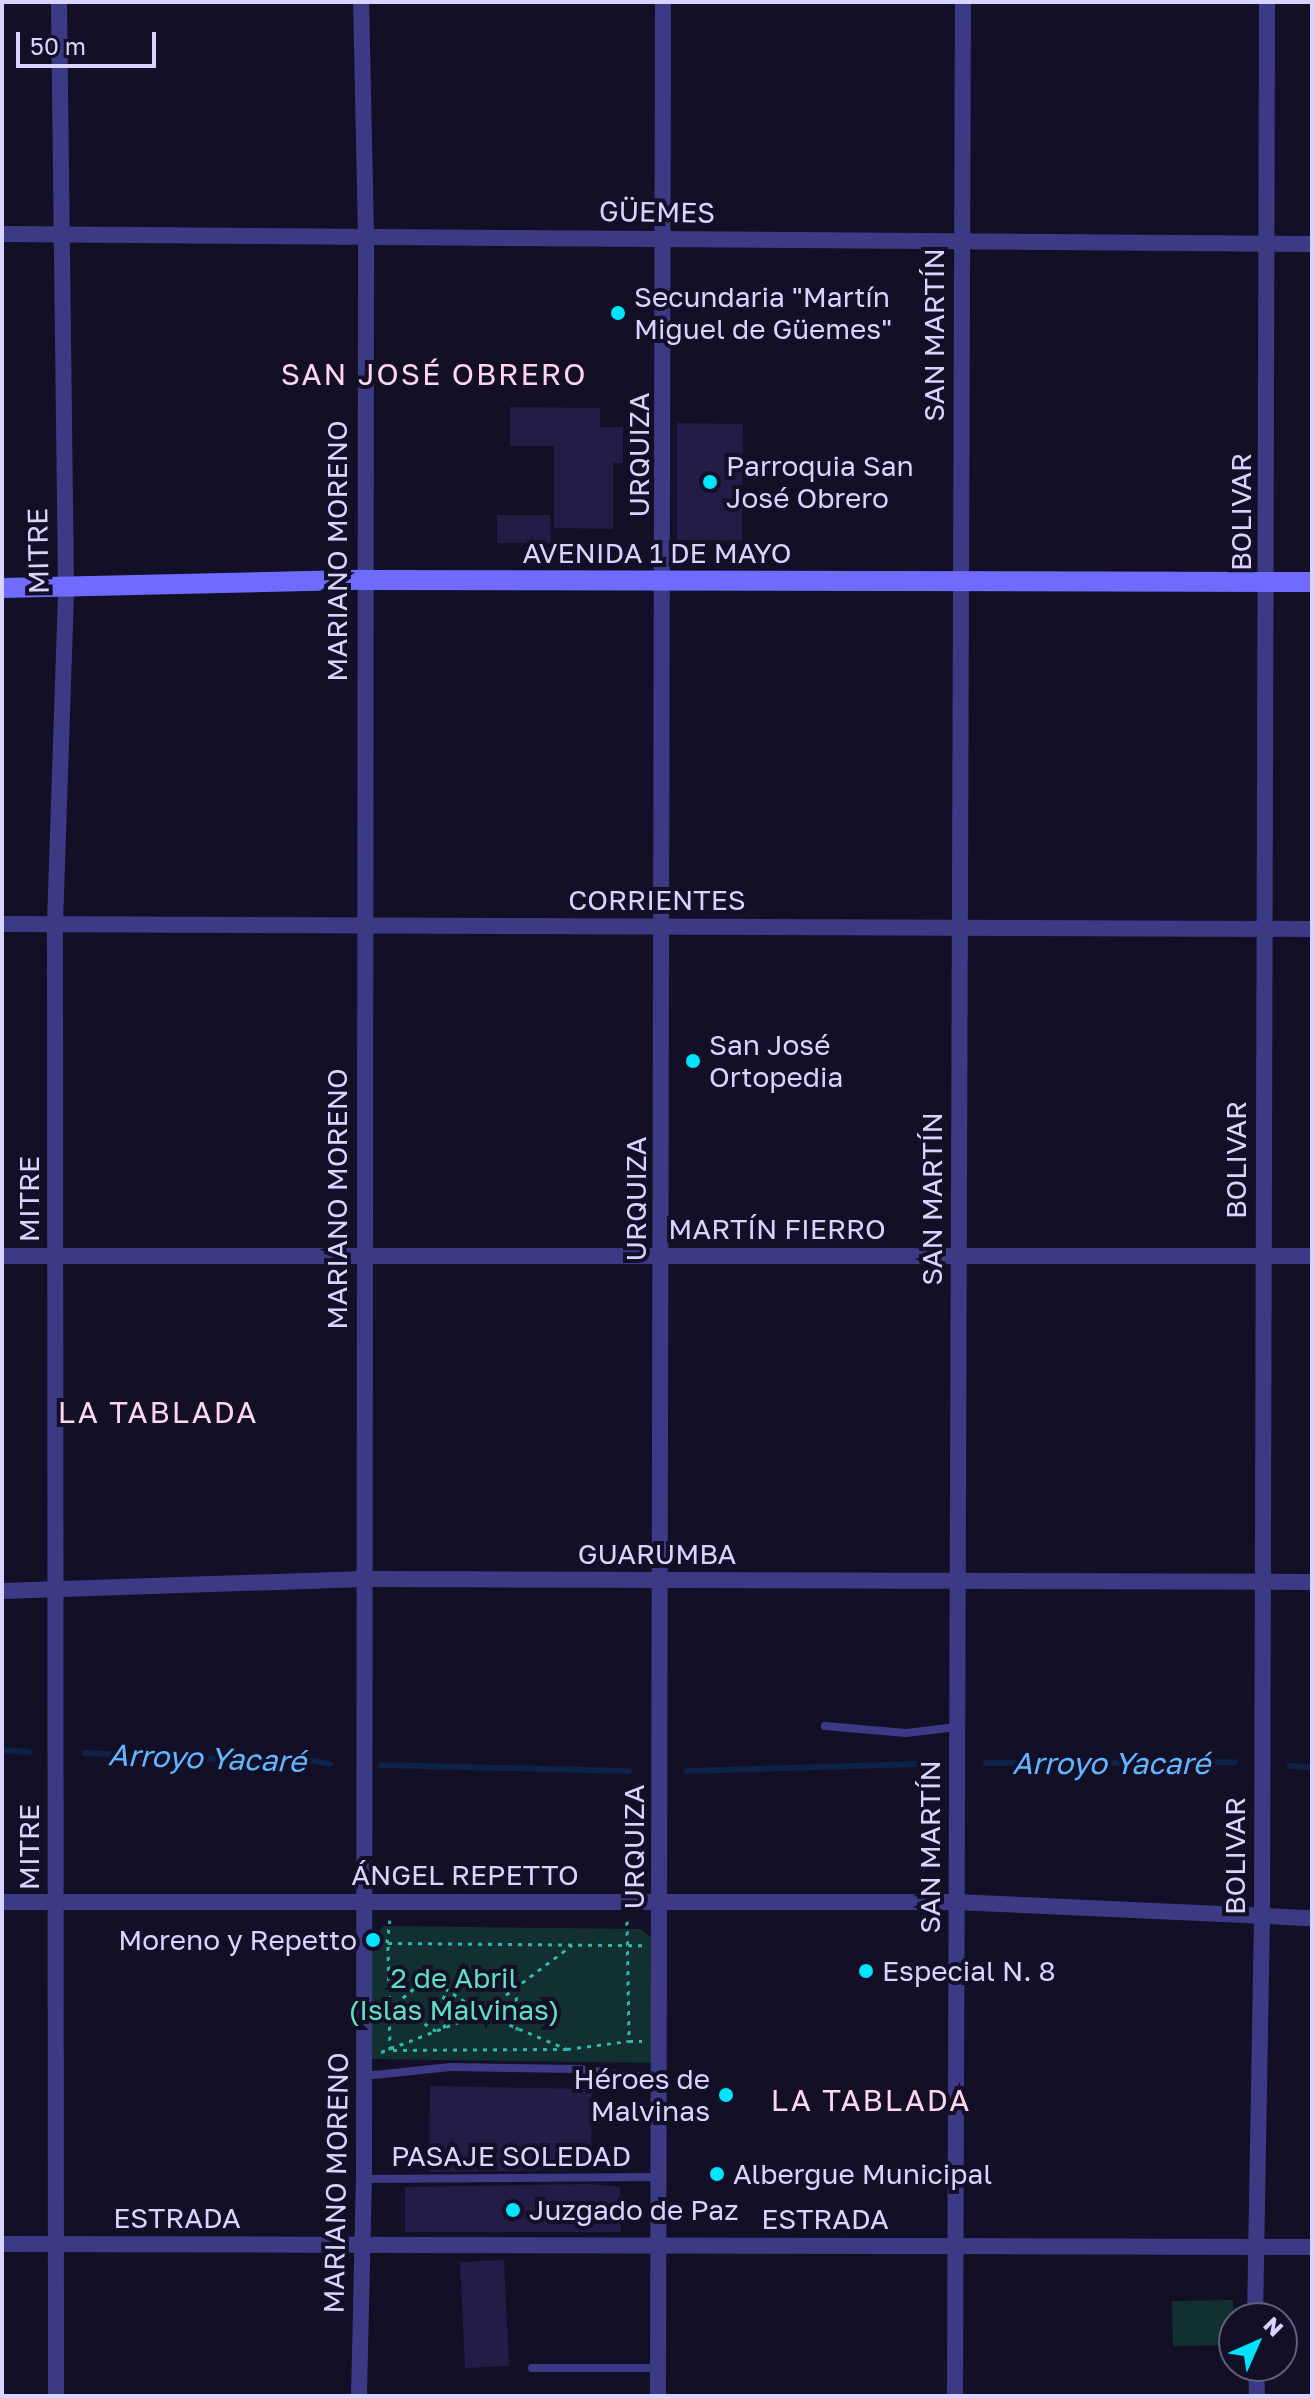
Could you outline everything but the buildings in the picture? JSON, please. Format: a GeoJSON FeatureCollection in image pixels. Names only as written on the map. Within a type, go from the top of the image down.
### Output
{"type":"FeatureCollection","features":[{"type":"Feature","properties":{"kind":"main road","name":"AVENIDA 1 DE MAYO"},"geometry":{"type":"LineString","coordinates":[[2,588],[362,580],[1312,582]]}},
{"type":"Feature","properties":{"kind":"street","name":"MITRE"},"geometry":{"type":"LineString","coordinates":[[56,2396],[55,924],[66,587],[59,234],[59,2]]}},
{"type":"Feature","properties":{"kind":"street","name":"MARIANO MORENO"},"geometry":{"type":"LineString","coordinates":[[359,2396],[364,2179],[362,580],[366,236],[361,2]]}},
{"type":"Feature","properties":{"kind":"street","name":"URQUIZA"},"geometry":{"type":"LineString","coordinates":[[658,2396],[665,238],[663,2]]}},
{"type":"Feature","properties":{"kind":"street","name":"SAN MARTÍN"},"geometry":{"type":"LineString","coordinates":[[955,2396],[963,2]]}},
{"type":"Feature","properties":{"kind":"street","name":"BOLIVAR"},"geometry":{"type":"LineString","coordinates":[[1255,2302],[1262,1917],[1259,1582],[1269,244],[1267,2]]}},
{"type":"Feature","properties":{"kind":"street","name":"GÜEMES"},"geometry":{"type":"LineString","coordinates":[[2,234],[1312,244]]}},
{"type":"Feature","properties":{"kind":"street","name":"CORRIENTES"},"geometry":{"type":"LineString","coordinates":[[2,924],[1312,929]]}},
{"type":"Feature","properties":{"kind":"street","name":"MARTÍN FIERRO"},"geometry":{"type":"LineString","coordinates":[[2,1256],[1312,1256]]}},
{"type":"Feature","properties":{"kind":"street","name":"GUARUMBA"},"geometry":{"type":"LineString","coordinates":[[2,1591],[364,1579],[1312,1582]]}},
{"type":"Feature","properties":{"kind":"street","name":"ÁNGEL REPETTO"},"geometry":{"type":"LineString","coordinates":[[2,1902],[956,1902],[1312,1918]]}},
{"type":"Feature","properties":{"kind":"street","name":"ESTRADA"},"geometry":{"type":"LineString","coordinates":[[2,2244],[1312,2247]]}},
{"type":"Feature","properties":{"kind":"lane"},"geometry":{"type":"LineString","coordinates":[[825,1726],[906,1733],[957,1727]]}},
{"type":"Feature","properties":{"kind":"lane"},"geometry":{"type":"LineString","coordinates":[[364,2076],[451,2067],[578,2069],[659,2080]]}},
{"type":"Feature","properties":{"kind":"lane","name":"PASAJE SOLEDAD"},"geometry":{"type":"LineString","coordinates":[[364,2179],[659,2177]]}},
{"type":"Feature","properties":{"kind":"lane"},"geometry":{"type":"LineString","coordinates":[[532,2368],[658,2368]]}},
{"type":"Feature","properties":{"kind":"path"},"geometry":{"type":"LineString","coordinates":[[390,2050],[392,2004],[388,1943],[392,1901]]}},
{"type":"Feature","properties":{"kind":"path"},"geometry":{"type":"LineString","coordinates":[[624,1901],[631,1945],[629,2041]]}},
{"type":"Feature","properties":{"kind":"path"},"geometry":{"type":"LineString","coordinates":[[388,1943],[659,1946]]}},
{"type":"Feature","properties":{"kind":"path"},"geometry":{"type":"LineString","coordinates":[[390,2050],[482,2013],[572,1945]]}},
{"type":"Feature","properties":{"kind":"path"},"geometry":{"type":"LineString","coordinates":[[392,2004],[428,1977],[446,1992],[482,2013],[567,2049]]}},
{"type":"Feature","properties":{"kind":"path"},"geometry":{"type":"LineString","coordinates":[[516,1987],[517,2030]]}},
{"type":"Feature","properties":{"kind":"path"},"geometry":{"type":"LineString","coordinates":[[445,2028],[439,2008],[446,1992]]}},
{"type":"Feature","properties":{"kind":"path"},"geometry":{"type":"LineString","coordinates":[[392,2004],[436,2031]]}},
{"type":"Feature","properties":{"kind":"path"},"geometry":{"type":"LineString","coordinates":[[390,2050],[567,2049],[629,2041],[659,2043]]}},
{"type":"Feature","properties":{"kind":"green space","name":"2 de Abril (Islas Malvinas)"},"geometry":{"type":"Polygon","coordinates":[[[384,1926],[640,1929],[650,1936],[653,1949],[654,2063],[371,2059],[371,1938],[384,1926]]]}},
{"type":"Feature","properties":{"kind":"green space"},"geometry":{"type":"Polygon","coordinates":[[[1233,2300],[1218,2302],[1218,2345],[1173,2346],[1172,2301],[1233,2300]]]}},
{"type":"Feature","properties":{"kind":"waterway","name":"Arroyo Yacaré"},"geometry":{"type":"LineString","coordinates":[[2,1750],[29,1752]]}},
{"type":"Feature","properties":{"kind":"waterway","name":"Arroyo Yacaré"},"geometry":{"type":"LineString","coordinates":[[85,1753],[221,1759],[284,1755],[330,1764]]}},
{"type":"Feature","properties":{"kind":"waterway","name":"Arroyo Yacaré"},"geometry":{"type":"LineString","coordinates":[[986,1763],[1235,1762]]}},
{"type":"Feature","properties":{"kind":"waterway","name":"Arroyo Yacaré"},"geometry":{"type":"LineString","coordinates":[[686,1771],[929,1764]]}},
{"type":"Feature","properties":{"kind":"waterway","name":"Arroyo Yacaré"},"geometry":{"type":"LineString","coordinates":[[381,1765],[629,1771]]}},
{"type":"Feature","properties":{"kind":"waterway","name":"Arroyo Yacaré"},"geometry":{"type":"LineString","coordinates":[[1290,1766],[1312,1767]]}},
{"type":"Feature","properties":{"kind":"place","name":"Secundaria \"Martín Miguel de Güemes\""},"geometry":{"type":"Point","coordinates":[618,313]}},
{"type":"Feature","properties":{"kind":"place","name":"Parroquia San José Obrero"},"geometry":{"type":"Point","coordinates":[710,482]}},
{"type":"Feature","properties":{"kind":"place","name":"San José Ortopedia"},"geometry":{"type":"Point","coordinates":[693,1061]}},
{"type":"Feature","properties":{"kind":"place","name":"Moreno y Repetto"},"geometry":{"type":"Point","coordinates":[373,1940]}},
{"type":"Feature","properties":{"kind":"place","name":"Especial N. 8"},"geometry":{"type":"Point","coordinates":[866,1971]}},
{"type":"Feature","properties":{"kind":"place","name":"Héroes de Malvinas"},"geometry":{"type":"Point","coordinates":[726,2095]}},
{"type":"Feature","properties":{"kind":"place","name":"Albergue Municipal"},"geometry":{"type":"Point","coordinates":[717,2174]}},
{"type":"Feature","properties":{"kind":"place","name":"Juzgado de Paz"},"geometry":{"type":"Point","coordinates":[513,2210]}},
{"type":"Feature","properties":{"kind":"district","name":"SAN JOSÉ OBRERO"},"geometry":{"type":"Point","coordinates":[434,374]}},
{"type":"Feature","properties":{"kind":"district","name":"LA TABLADA"},"geometry":{"type":"Point","coordinates":[158,1412]}},
{"type":"Feature","properties":{"kind":"district","name":"LA TABLADA"},"geometry":{"type":"Point","coordinates":[871,2100]}}]}
